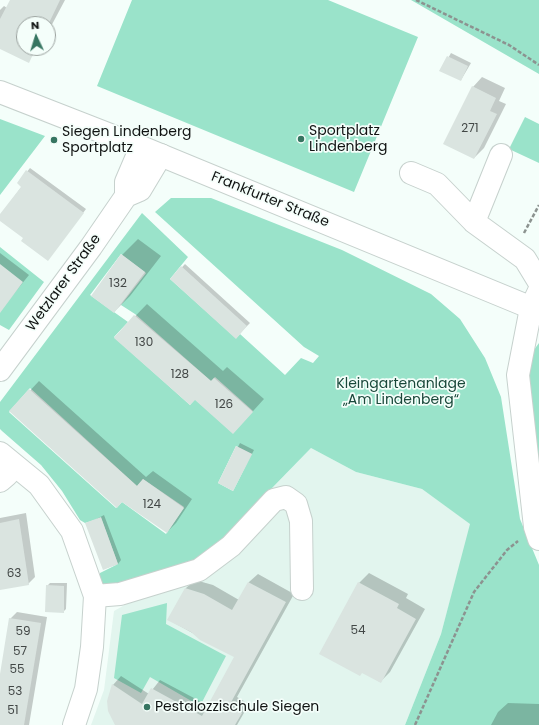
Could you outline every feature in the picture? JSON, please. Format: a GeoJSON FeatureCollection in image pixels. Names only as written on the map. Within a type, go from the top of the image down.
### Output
{"type":"FeatureCollection","features":[{"type":"Feature","properties":{"kind":"street","name":"Frankfurter Straße"},"geometry":{"type":"LineString","coordinates":[[0,92],[536,303]]}},
{"type":"Feature","properties":{"kind":"street","name":"Wetzlarer Straße"},"geometry":{"type":"LineString","coordinates":[[126,196],[126,182],[141,147]]}},
{"type":"Feature","properties":{"kind":"street","name":"Wetzlarer Straße"},"geometry":{"type":"LineString","coordinates":[[0,370],[91,247],[126,196],[140,190],[161,155]]}},
{"type":"Feature","properties":{"kind":"street"},"geometry":{"type":"LineString","coordinates":[[474,222],[501,155]]}},
{"type":"Feature","properties":{"kind":"street"},"geometry":{"type":"LineString","coordinates":[[411,173],[437,184],[474,222],[525,259],[539,282]]}},
{"type":"Feature","properties":{"kind":"street"},"geometry":{"type":"LineString","coordinates":[[536,303],[518,375],[537,533]]}},
{"type":"Feature","properties":{"kind":"street"},"geometry":{"type":"LineString","coordinates":[[3,465],[39,484],[72,531],[95,596],[92,647],[87,682],[74,725]]}},
{"type":"Feature","properties":{"kind":"street"},"geometry":{"type":"LineString","coordinates":[[95,596],[120,594],[199,570],[231,546],[274,500],[286,497],[296,504],[301,521],[302,589]]}},
{"type":"Feature","properties":{"kind":"path"},"geometry":{"type":"LineString","coordinates":[[416,0],[509,45],[539,65]]}},
{"type":"Feature","properties":{"kind":"path"},"geometry":{"type":"LineString","coordinates":[[525,259],[523,237],[539,205]]}},
{"type":"Feature","properties":{"kind":"path"},"geometry":{"type":"LineString","coordinates":[[416,725],[474,592],[507,550],[537,533]]}},
{"type":"Feature","properties":{"kind":"shaded area"},"geometry":{"type":"Polygon","coordinates":[[[311,448],[356,472],[422,489],[471,524],[441,634],[405,725],[91,725],[104,690],[114,611],[199,563],[311,448]]]}},
{"type":"Feature","properties":{"kind":"green space","name":"Sportplatz Lindenberg"},"geometry":{"type":"Polygon","coordinates":[[[132,0],[328,0],[418,37],[354,192],[97,86],[132,0]]]}},
{"type":"Feature","properties":{"kind":"green space"},"geometry":{"type":"Polygon","coordinates":[[[411,0],[539,0],[539,74],[411,0]]]}},
{"type":"Feature","properties":{"kind":"green space"},"geometry":{"type":"Polygon","coordinates":[[[525,117],[539,124],[539,163],[509,149],[525,117]]]}},
{"type":"Feature","properties":{"kind":"green space"},"geometry":{"type":"Polygon","coordinates":[[[0,119],[45,136],[0,195],[0,119]]]}},
{"type":"Feature","properties":{"kind":"green space","name":"Kleingartenanlage „Am Lindenberg“"},"geometry":{"type":"Polygon","coordinates":[[[171,198],[211,198],[342,250],[431,294],[460,319],[485,358],[501,397],[520,519],[539,565],[539,725],[405,725],[441,634],[470,524],[422,489],[356,472],[311,448],[199,563],[156,579],[104,585],[100,580],[100,573],[118,564],[101,518],[85,523],[80,520],[62,491],[41,465],[0,429],[0,402],[142,213],[188,257],[170,279],[236,338],[240,334],[285,375],[301,358],[313,363],[319,356],[304,347],[155,212],[171,198]],[[121,254],[90,295],[128,322],[114,337],[190,405],[195,399],[233,433],[253,411],[215,377],[211,381],[135,314],[121,305],[146,273],[121,254]],[[30,388],[9,412],[116,508],[122,502],[166,534],[184,507],[143,479],[137,486],[30,388]],[[236,446],[218,483],[233,491],[252,454],[236,446]]]}},
{"type":"Feature","properties":{"kind":"green space"},"geometry":{"type":"Polygon","coordinates":[[[0,247],[44,282],[9,330],[0,325],[0,247]]]}},
{"type":"Feature","properties":{"kind":"green space"},"geometry":{"type":"Polygon","coordinates":[[[539,343],[539,483],[525,362],[539,343]]]}},
{"type":"Feature","properties":{"kind":"green space"},"geometry":{"type":"Polygon","coordinates":[[[167,603],[166,624],[226,656],[200,706],[150,677],[141,693],[114,678],[122,615],[167,603]]]}},
{"type":"Feature","properties":{"kind":"building"},"geometry":{"type":"Polygon","coordinates":[[[10,0],[60,0],[52,16],[16,16],[16,56],[32,56],[29,63],[0,49],[0,19],[10,0]]]}},
{"type":"Feature","properties":{"kind":"building"},"geometry":{"type":"Polygon","coordinates":[[[447,56],[468,66],[461,81],[439,71],[447,56]]]}},
{"type":"Feature","properties":{"kind":"building"},"geometry":{"type":"Polygon","coordinates":[[[472,86],[496,98],[490,111],[497,114],[474,159],[443,144],[472,86]]]}},
{"type":"Feature","properties":{"kind":"building"},"geometry":{"type":"Polygon","coordinates":[[[26,170],[84,213],[48,261],[21,241],[23,238],[0,221],[0,214],[21,187],[17,183],[26,170]]]}},
{"type":"Feature","properties":{"kind":"building"},"geometry":{"type":"Polygon","coordinates":[[[121,254],[145,272],[114,313],[91,296],[121,254]]]}},
{"type":"Feature","properties":{"kind":"building"},"geometry":{"type":"Polygon","coordinates":[[[0,264],[23,282],[0,313],[0,264]]]}},
{"type":"Feature","properties":{"kind":"building"},"geometry":{"type":"Polygon","coordinates":[[[181,266],[247,326],[236,339],[170,279],[181,266]]]}},
{"type":"Feature","properties":{"kind":"building"},"geometry":{"type":"Polygon","coordinates":[[[134,315],[211,381],[214,378],[253,412],[233,434],[195,400],[190,405],[114,338],[134,315]]]}},
{"type":"Feature","properties":{"kind":"building"},"geometry":{"type":"Polygon","coordinates":[[[29,389],[137,486],[143,479],[184,508],[167,533],[122,502],[117,508],[9,411],[29,389]]]}},
{"type":"Feature","properties":{"kind":"building"},"geometry":{"type":"Polygon","coordinates":[[[236,446],[252,454],[233,491],[218,483],[236,446]]]}},
{"type":"Feature","properties":{"kind":"building"},"geometry":{"type":"Polygon","coordinates":[[[101,517],[118,564],[103,570],[85,523],[101,517]]]}},
{"type":"Feature","properties":{"kind":"building"},"geometry":{"type":"Polygon","coordinates":[[[19,519],[29,585],[0,590],[0,523],[19,519]]]}},
{"type":"Feature","properties":{"kind":"building"},"geometry":{"type":"Polygon","coordinates":[[[248,582],[286,602],[229,706],[242,713],[235,725],[115,725],[108,711],[107,701],[112,684],[142,704],[151,688],[202,716],[234,657],[200,640],[191,632],[167,620],[185,588],[204,594],[232,610],[248,582]]]}},
{"type":"Feature","properties":{"kind":"building"},"geometry":{"type":"Polygon","coordinates":[[[358,582],[399,604],[397,608],[416,619],[381,683],[362,673],[360,676],[319,654],[358,582]]]}},
{"type":"Feature","properties":{"kind":"building"},"geometry":{"type":"Polygon","coordinates":[[[46,585],[64,586],[64,613],[45,612],[46,585]]]}},
{"type":"Feature","properties":{"kind":"building"},"geometry":{"type":"Polygon","coordinates":[[[9,618],[41,623],[24,725],[0,725],[0,674],[9,618]]]}},
{"type":"Feature","properties":{"kind":"place","name":"Sportplatz Lindenberg"},"geometry":{"type":"Point","coordinates":[301,139]}},
{"type":"Feature","properties":{"kind":"place","name":"Siegen Lindenberg Sportplatz"},"geometry":{"type":"Point","coordinates":[54,140]}},
{"type":"Feature","properties":{"kind":"place","name":"Pestalozzischule Siegen"},"geometry":{"type":"Point","coordinates":[147,707]}}]}
